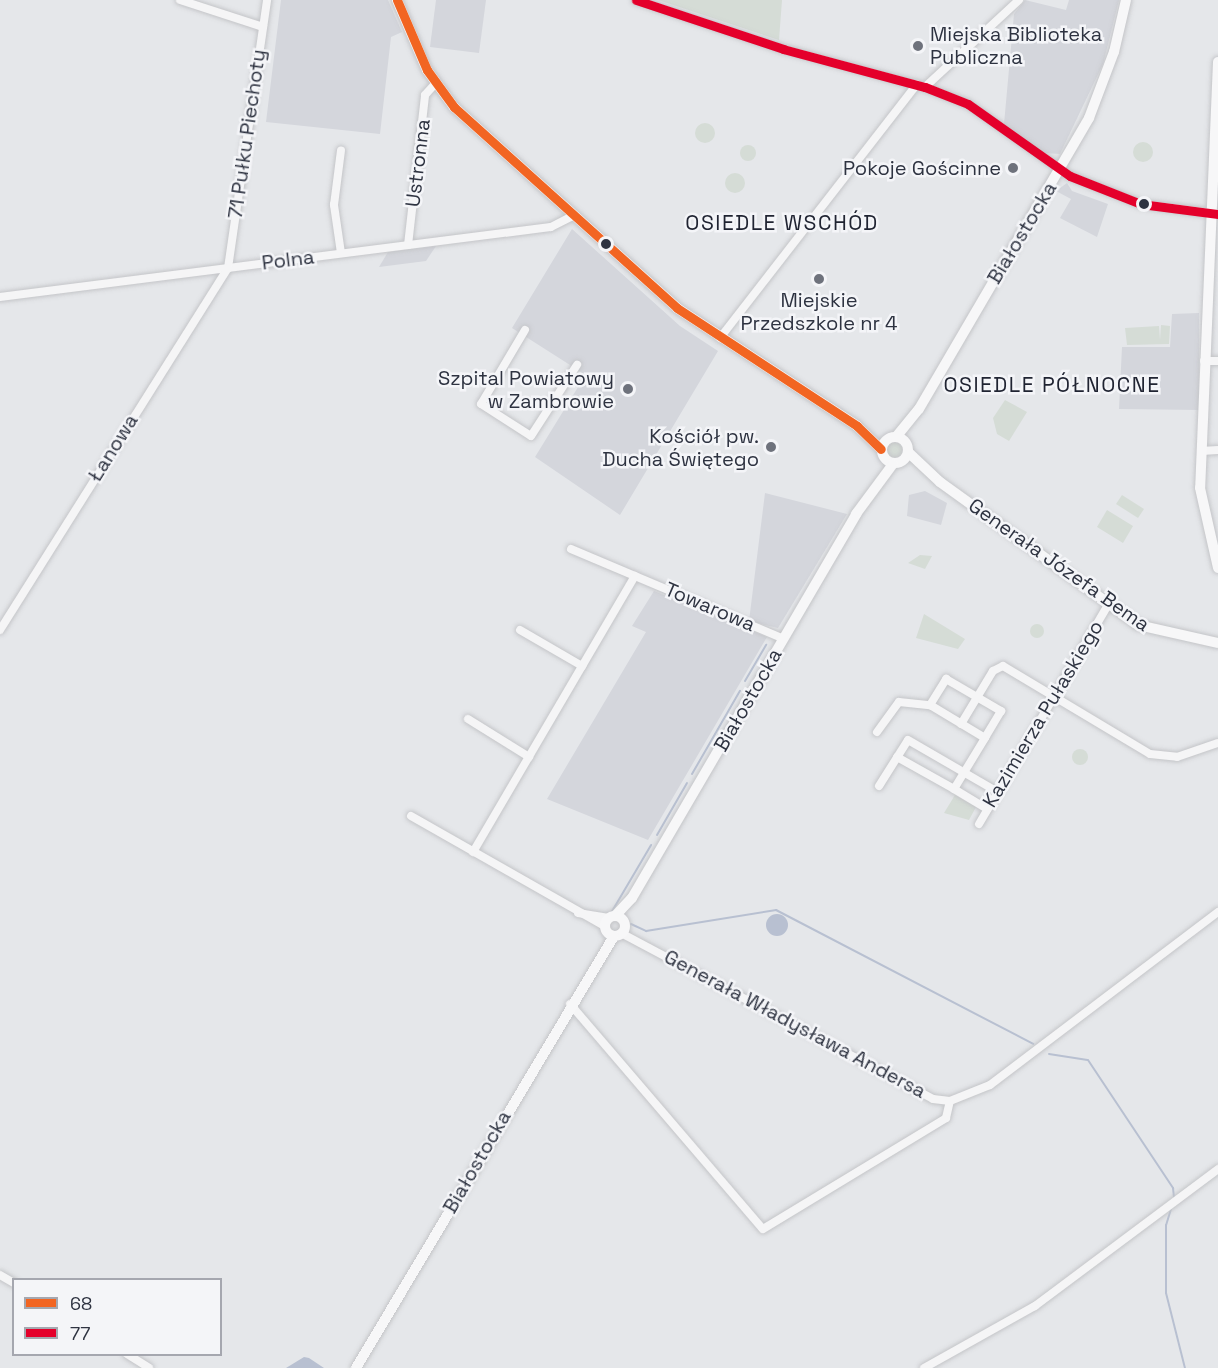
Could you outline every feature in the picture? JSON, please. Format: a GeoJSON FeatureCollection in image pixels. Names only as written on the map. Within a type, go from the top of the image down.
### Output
{"type":"FeatureCollection","features":[{"type":"Feature","properties":{"kind":"main road"},"geometry":{"type":"LineString","coordinates":[[397,0],[435,84],[573,216],[720,338],[857,426]]}},
{"type":"Feature","properties":{"kind":"main road","name":"Białostocka"},"geometry":{"type":"LineString","coordinates":[[1114,52],[1126,0]]}},
{"type":"Feature","properties":{"kind":"main road","name":"Białostocka"},"geometry":{"type":"LineString","coordinates":[[864,503],[882,453],[892,438],[919,409],[1060,171],[1114,52],[1133,0]]}},
{"type":"Feature","properties":{"kind":"main road"},"geometry":{"type":"LineString","coordinates":[[1218,62],[1214,214],[1204,361],[1201,451],[1203,517],[1214,545],[1218,568]]}},
{"type":"Feature","properties":{"kind":"main road","name":"Białostocka"},"geometry":{"type":"LineString","coordinates":[[356,1368],[864,503],[897,463],[907,447],[919,409]]}},
{"type":"Feature","properties":{"kind":"main road","name":"Generała Józefa Bema"},"geometry":{"type":"LineString","coordinates":[[857,426],[892,438],[907,447],[940,482],[1108,604],[1156,632],[1218,643]]}},
{"type":"Feature","properties":{"kind":"main road","name":"Generała Józefa Bema"},"geometry":{"type":"LineString","coordinates":[[857,426],[882,453],[897,463],[940,482]]}},
{"type":"Feature","properties":{"kind":"main road"},"geometry":{"type":"LineString","coordinates":[[1197,639],[1218,635]]}},
{"type":"Feature","properties":{"kind":"street"},"geometry":{"type":"LineString","coordinates":[[180,0],[263,27]]}},
{"type":"Feature","properties":{"kind":"street","name":"71 Pułku Piechoty"},"geometry":{"type":"LineString","coordinates":[[228,268],[267,0]]}},
{"type":"Feature","properties":{"kind":"street"},"geometry":{"type":"LineString","coordinates":[[636,0],[783,49],[921,85],[968,104],[1060,171],[1141,204],[1214,214]]}},
{"type":"Feature","properties":{"kind":"street"},"geometry":{"type":"LineString","coordinates":[[720,338],[921,85],[1019,0]]}},
{"type":"Feature","properties":{"kind":"street","name":"Ustronna"},"geometry":{"type":"LineString","coordinates":[[408,245],[425,95],[435,84]]}},
{"type":"Feature","properties":{"kind":"street"},"geometry":{"type":"LineString","coordinates":[[341,150],[334,205],[341,253]]}},
{"type":"Feature","properties":{"kind":"street","name":"Polna"},"geometry":{"type":"LineString","coordinates":[[0,297],[560,225],[573,216]]}},
{"type":"Feature","properties":{"kind":"street","name":"Łanowa"},"geometry":{"type":"LineString","coordinates":[[0,630],[228,268]]}},
{"type":"Feature","properties":{"kind":"street"},"geometry":{"type":"LineString","coordinates":[[525,330],[481,404],[531,436],[577,365]]}},
{"type":"Feature","properties":{"kind":"street"},"geometry":{"type":"LineString","coordinates":[[1204,361],[1218,361]]}},
{"type":"Feature","properties":{"kind":"street"},"geometry":{"type":"LineString","coordinates":[[1201,451],[1218,450]]}},
{"type":"Feature","properties":{"kind":"street","name":"Towarowa"},"geometry":{"type":"LineString","coordinates":[[572,549],[784,639]]}},
{"type":"Feature","properties":{"kind":"street"},"geometry":{"type":"LineString","coordinates":[[473,852],[635,576]]}},
{"type":"Feature","properties":{"kind":"street","name":"Kazimierza Pułaskiego"},"geometry":{"type":"LineString","coordinates":[[979,825],[996,791],[1108,604]]}},
{"type":"Feature","properties":{"kind":"street"},"geometry":{"type":"LineString","coordinates":[[520,630],[582,666]]}},
{"type":"Feature","properties":{"kind":"street"},"geometry":{"type":"LineString","coordinates":[[961,724],[993,671],[1003,666],[1163,758],[1218,743]]}},
{"type":"Feature","properties":{"kind":"street"},"geometry":{"type":"LineString","coordinates":[[930,705],[946,679],[1001,711],[954,789]]}},
{"type":"Feature","properties":{"kind":"street"},"geometry":{"type":"LineString","coordinates":[[877,732],[899,702],[930,705],[985,738]]}},
{"type":"Feature","properties":{"kind":"street"},"geometry":{"type":"LineString","coordinates":[[468,719],[529,757]]}},
{"type":"Feature","properties":{"kind":"street"},"geometry":{"type":"LineString","coordinates":[[879,786],[908,740],[996,791]]}},
{"type":"Feature","properties":{"kind":"street"},"geometry":{"type":"LineString","coordinates":[[897,757],[987,809]]}},
{"type":"Feature","properties":{"kind":"street","name":"Generała Władysława Andersa"},"geometry":{"type":"LineString","coordinates":[[411,816],[575,913],[615,926],[933,1099],[950,1101],[972,1096],[1008,1072],[1218,912]]}},
{"type":"Feature","properties":{"kind":"street"},"geometry":{"type":"LineString","coordinates":[[570,1004],[763,1229],[946,1118],[950,1101]]}},
{"type":"Feature","properties":{"kind":"street"},"geometry":{"type":"LineString","coordinates":[[924,1368],[1035,1306],[1218,1169]]}},
{"type":"Feature","properties":{"kind":"street"},"geometry":{"type":"LineString","coordinates":[[130,1356],[149,1368]]}},
{"type":"Feature","properties":{"kind":"shaded area"},"geometry":{"type":"Polygon","coordinates":[[[281,0],[388,0],[402,32],[391,37],[380,134],[266,122],[281,0]]]}},
{"type":"Feature","properties":{"kind":"shaded area"},"geometry":{"type":"Polygon","coordinates":[[[436,0],[486,0],[479,53],[430,47],[436,0]]]}},
{"type":"Feature","properties":{"kind":"shaded area"},"geometry":{"type":"Polygon","coordinates":[[[658,0],[782,0],[779,40],[658,0]]]}},
{"type":"Feature","properties":{"kind":"shaded area"},"geometry":{"type":"Polygon","coordinates":[[[1025,0],[1066,10],[1069,0],[1119,0],[1103,64],[1060,154],[1045,153],[1004,124],[1014,14],[1025,0]]]}},
{"type":"Feature","properties":{"kind":"shaded area"},"geometry":{"type":"Polygon","coordinates":[[[701,123],[709,123],[715,129],[715,137],[709,143],[701,143],[695,137],[695,129],[701,123]]]}},
{"type":"Feature","properties":{"kind":"shaded area"},"geometry":{"type":"Polygon","coordinates":[[[1143,142],[1150,145],[1153,152],[1150,159],[1143,162],[1136,159],[1133,152],[1136,145],[1143,142]]]}},
{"type":"Feature","properties":{"kind":"shaded area"},"geometry":{"type":"Polygon","coordinates":[[[748,145],[756,153],[748,161],[740,153],[748,145]]]}},
{"type":"Feature","properties":{"kind":"shaded area"},"geometry":{"type":"Polygon","coordinates":[[[731,173],[739,173],[745,179],[745,187],[739,193],[731,193],[725,187],[725,179],[731,173]]]}},
{"type":"Feature","properties":{"kind":"shaded area"},"geometry":{"type":"Polygon","coordinates":[[[1067,183],[1072,191],[1108,204],[1097,237],[1060,218],[1071,199],[1056,191],[1067,183]]]}},
{"type":"Feature","properties":{"kind":"shaded area"},"geometry":{"type":"Polygon","coordinates":[[[572,229],[680,326],[718,351],[620,515],[535,457],[583,379],[581,372],[512,328],[572,229]]]}},
{"type":"Feature","properties":{"kind":"shaded area"},"geometry":{"type":"Polygon","coordinates":[[[436,246],[426,261],[379,267],[388,252],[436,246]]]}},
{"type":"Feature","properties":{"kind":"shaded area"},"geometry":{"type":"Polygon","coordinates":[[[1199,313],[1199,410],[1119,409],[1122,347],[1170,347],[1172,314],[1199,313]]]}},
{"type":"Feature","properties":{"kind":"shaded area"},"geometry":{"type":"Polygon","coordinates":[[[1161,325],[1170,326],[1169,344],[1127,345],[1125,328],[1159,326],[1160,340],[1161,325]]]}},
{"type":"Feature","properties":{"kind":"shaded area"},"geometry":{"type":"Polygon","coordinates":[[[1005,400],[1027,412],[1009,441],[997,434],[993,418],[1005,400]]]}},
{"type":"Feature","properties":{"kind":"shaded area"},"geometry":{"type":"Polygon","coordinates":[[[894,442],[900,444],[902,450],[900,456],[894,458],[888,456],[886,450],[888,444],[894,442]]]}},
{"type":"Feature","properties":{"kind":"shaded area"},"geometry":{"type":"Polygon","coordinates":[[[925,491],[947,503],[941,525],[907,516],[909,495],[925,491]]]}},
{"type":"Feature","properties":{"kind":"shaded area"},"geometry":{"type":"Polygon","coordinates":[[[765,493],[847,514],[778,628],[749,621],[765,493]]]}},
{"type":"Feature","properties":{"kind":"shaded area"},"geometry":{"type":"Polygon","coordinates":[[[1122,495],[1144,509],[1138,518],[1116,504],[1122,495]]]}},
{"type":"Feature","properties":{"kind":"shaded area"},"geometry":{"type":"Polygon","coordinates":[[[1107,510],[1133,526],[1123,543],[1097,527],[1107,510]]]}},
{"type":"Feature","properties":{"kind":"shaded area"},"geometry":{"type":"Polygon","coordinates":[[[920,555],[932,556],[925,569],[908,563],[920,555]]]}},
{"type":"Feature","properties":{"kind":"shaded area"},"geometry":{"type":"Polygon","coordinates":[[[654,591],[767,637],[648,840],[547,799],[646,632],[632,626],[654,591]]]}},
{"type":"Feature","properties":{"kind":"shaded area"},"geometry":{"type":"Polygon","coordinates":[[[924,614],[965,639],[958,649],[916,638],[924,614]]]}},
{"type":"Feature","properties":{"kind":"shaded area"},"geometry":{"type":"Polygon","coordinates":[[[1034,624],[1040,624],[1044,631],[1040,638],[1034,638],[1030,634],[1030,628],[1034,624]]]}},
{"type":"Feature","properties":{"kind":"shaded area"},"geometry":{"type":"Polygon","coordinates":[[[1077,749],[1083,749],[1088,757],[1086,763],[1077,765],[1072,760],[1072,754],[1077,749]]]}},
{"type":"Feature","properties":{"kind":"shaded area"},"geometry":{"type":"Polygon","coordinates":[[[955,795],[976,807],[969,820],[944,813],[955,795]]]}},
{"type":"Feature","properties":{"kind":"water"},"geometry":{"type":"Polygon","coordinates":[[[777,914],[785,917],[788,925],[785,933],[777,936],[769,933],[766,925],[769,917],[777,914]]]}},
{"type":"Feature","properties":{"kind":"water"},"geometry":{"type":"Polygon","coordinates":[[[304,1357],[309,1358],[324,1368],[286,1368],[304,1357]]]}},
{"type":"Feature","properties":{"kind":"waterway"},"geometry":{"type":"LineString","coordinates":[[745,681],[766,645]]}},
{"type":"Feature","properties":{"kind":"waterway"},"geometry":{"type":"LineString","coordinates":[[692,774],[740,691]]}},
{"type":"Feature","properties":{"kind":"waterway"},"geometry":{"type":"LineString","coordinates":[[657,835],[687,783]]}},
{"type":"Feature","properties":{"kind":"waterway"},"geometry":{"type":"LineString","coordinates":[[611,913],[651,845]]}},
{"type":"Feature","properties":{"kind":"waterway"},"geometry":{"type":"LineString","coordinates":[[631,924],[646,931],[776,910],[1033,1044]]}},
{"type":"Feature","properties":{"kind":"waterway"},"geometry":{"type":"LineString","coordinates":[[1049,1054],[1088,1060],[1173,1188],[1174,1198]]}},
{"type":"Feature","properties":{"kind":"waterway"},"geometry":{"type":"LineString","coordinates":[[1171,1209],[1166,1225],[1166,1293],[1185,1368]]}},
{"type":"Feature","properties":{"kind":"transit line","name":"68"},"geometry":{"type":"LineString","coordinates":[[397,0],[427,70],[454,107],[677,308],[857,426],[881,449]]}},
{"type":"Feature","properties":{"kind":"transit line","name":"77"},"geometry":{"type":"LineString","coordinates":[[636,0],[783,49],[925,87],[968,104],[1070,176],[1141,204],[1218,214]]}},
{"type":"Feature","properties":{"kind":"place","name":"Miejska Biblioteka Publiczna"},"geometry":{"type":"Point","coordinates":[918,46]}},
{"type":"Feature","properties":{"kind":"place","name":"Pokoje Gościnne"},"geometry":{"type":"Point","coordinates":[1013,168]}},
{"type":"Feature","properties":{"kind":"place","name":"Miejskie Przedszkole nr 4"},"geometry":{"type":"Point","coordinates":[819,279]}},
{"type":"Feature","properties":{"kind":"place","name":"Szpital Powiatowy w Zambrowie"},"geometry":{"type":"Point","coordinates":[628,389]}},
{"type":"Feature","properties":{"kind":"place","name":"Kościół pw. Ducha Świętego"},"geometry":{"type":"Point","coordinates":[771,447]}},
{"type":"Feature","properties":{"kind":"district","name":"OSIEDLE WSCHÓD"},"geometry":{"type":"Point","coordinates":[782,223]}},
{"type":"Feature","properties":{"kind":"district","name":"OSIEDLE PÓŁNOCNE"},"geometry":{"type":"Point","coordinates":[1052,385]}}]}
